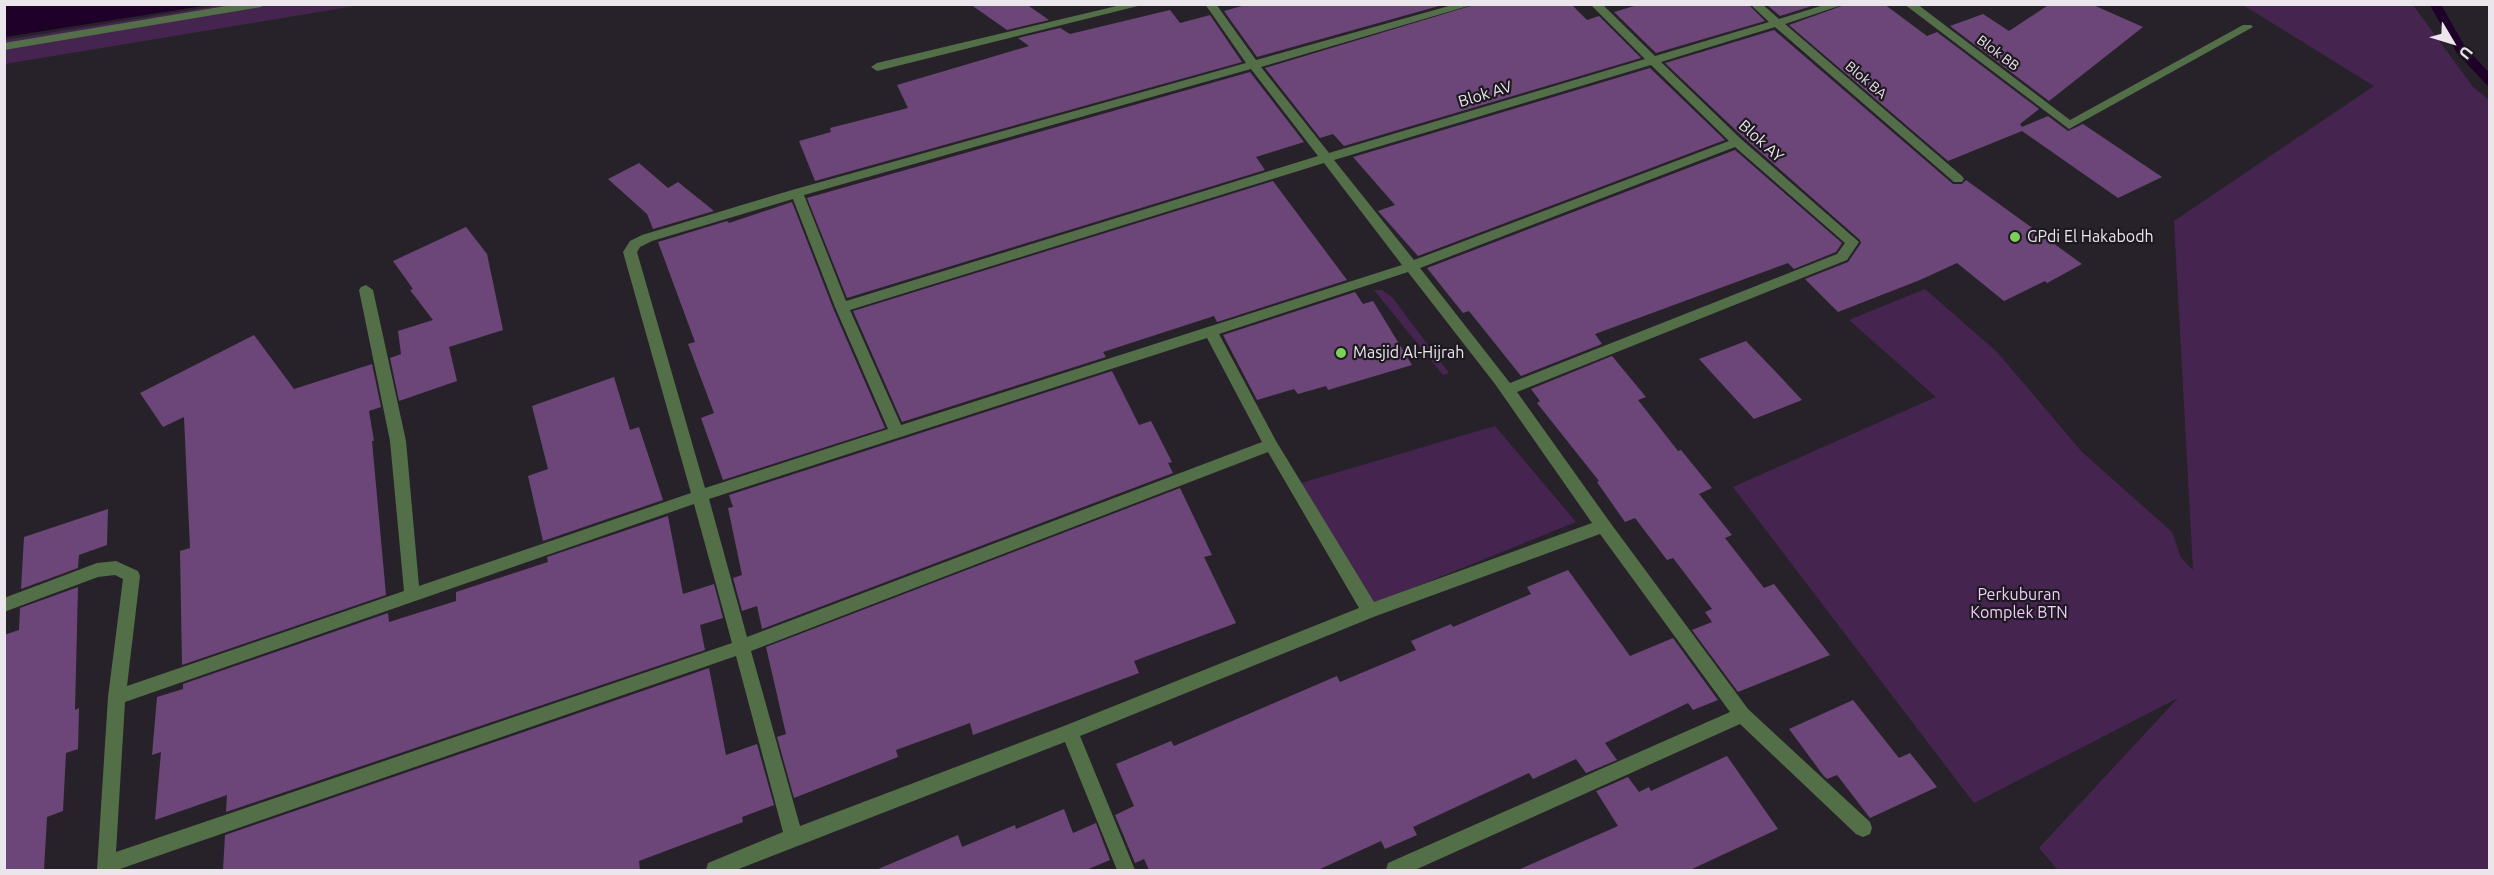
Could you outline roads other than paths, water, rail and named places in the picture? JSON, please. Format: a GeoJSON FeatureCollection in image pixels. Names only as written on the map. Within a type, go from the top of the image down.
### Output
{"type":"FeatureCollection","features":[{"type":"Feature","properties":{"kind":"street"},"geometry":{"type":"LineString","coordinates":[[4,47],[261,4]]}},
{"type":"Feature","properties":{"kind":"street"},"geometry":{"type":"LineString","coordinates":[[877,67],[1141,4]]}},
{"type":"Feature","properties":{"kind":"street"},"geometry":{"type":"LineString","coordinates":[[1210,4],[1254,66],[1507,390],[1603,526],[1742,715],[1863,828]]}},
{"type":"Feature","properties":{"kind":"street"},"geometry":{"type":"LineString","coordinates":[[794,837],[630,252],[634,244],[647,238],[797,193],[1470,4]]}},
{"type":"Feature","properties":{"kind":"street","name":"Blok AY"},"geometry":{"type":"LineString","coordinates":[[1507,390],[1842,257],[1852,242],[1737,142],[1595,4]]}},
{"type":"Feature","properties":{"kind":"street","name":"Blok BA"},"geometry":{"type":"LineString","coordinates":[[1755,4],[1958,179]]}},
{"type":"Feature","properties":{"kind":"street","name":"Blok AV"},"geometry":{"type":"LineString","coordinates":[[842,307],[1840,4]]}},
{"type":"Feature","properties":{"kind":"street","name":"Blok BB"},"geometry":{"type":"LineString","coordinates":[[1909,4],[2068,124],[2247,27]]}},
{"type":"Feature","properties":{"kind":"street"},"geometry":{"type":"LineString","coordinates":[[117,697],[700,496],[1410,267],[1737,142]]}},
{"type":"Feature","properties":{"kind":"street"},"geometry":{"type":"LineString","coordinates":[[797,193],[842,307],[897,433]]}},
{"type":"Feature","properties":{"kind":"street"},"geometry":{"type":"LineString","coordinates":[[366,290],[398,441],[412,594]]}},
{"type":"Feature","properties":{"kind":"street"},"geometry":{"type":"LineString","coordinates":[[1210,331],[1271,445],[1370,611]]}},
{"type":"Feature","properties":{"kind":"street"},"geometry":{"type":"LineString","coordinates":[[4,605],[98,570],[116,568],[132,576],[117,697],[106,868],[741,647],[1271,445]]}},
{"type":"Feature","properties":{"kind":"street"},"geometry":{"type":"LineString","coordinates":[[716,870],[794,837],[1070,732],[1370,611],[1603,526]]}},
{"type":"Feature","properties":{"kind":"street"},"geometry":{"type":"LineString","coordinates":[[1395,870],[1742,715]]}},
{"type":"Feature","properties":{"kind":"street"},"geometry":{"type":"LineString","coordinates":[[1070,732],[1126,870]]}},
{"type":"Feature","properties":{"kind":"waterway"},"geometry":{"type":"LineString","coordinates":[[2435,4],[2461,50],[2490,81]]}},
{"type":"Feature","properties":{"kind":"place","name":"GPdi El Hakabodh"},"geometry":{"type":"Point","coordinates":[2015,237]}},
{"type":"Feature","properties":{"kind":"place","name":"Masjid Al-Hijrah"},"geometry":{"type":"Point","coordinates":[1341,353]}},
{"type":"Feature","properties":{"kind":"park label","name":"Perkuburan Komplek BTN"},"geometry":{"type":"Point","coordinates":[2019,604]}}]}
